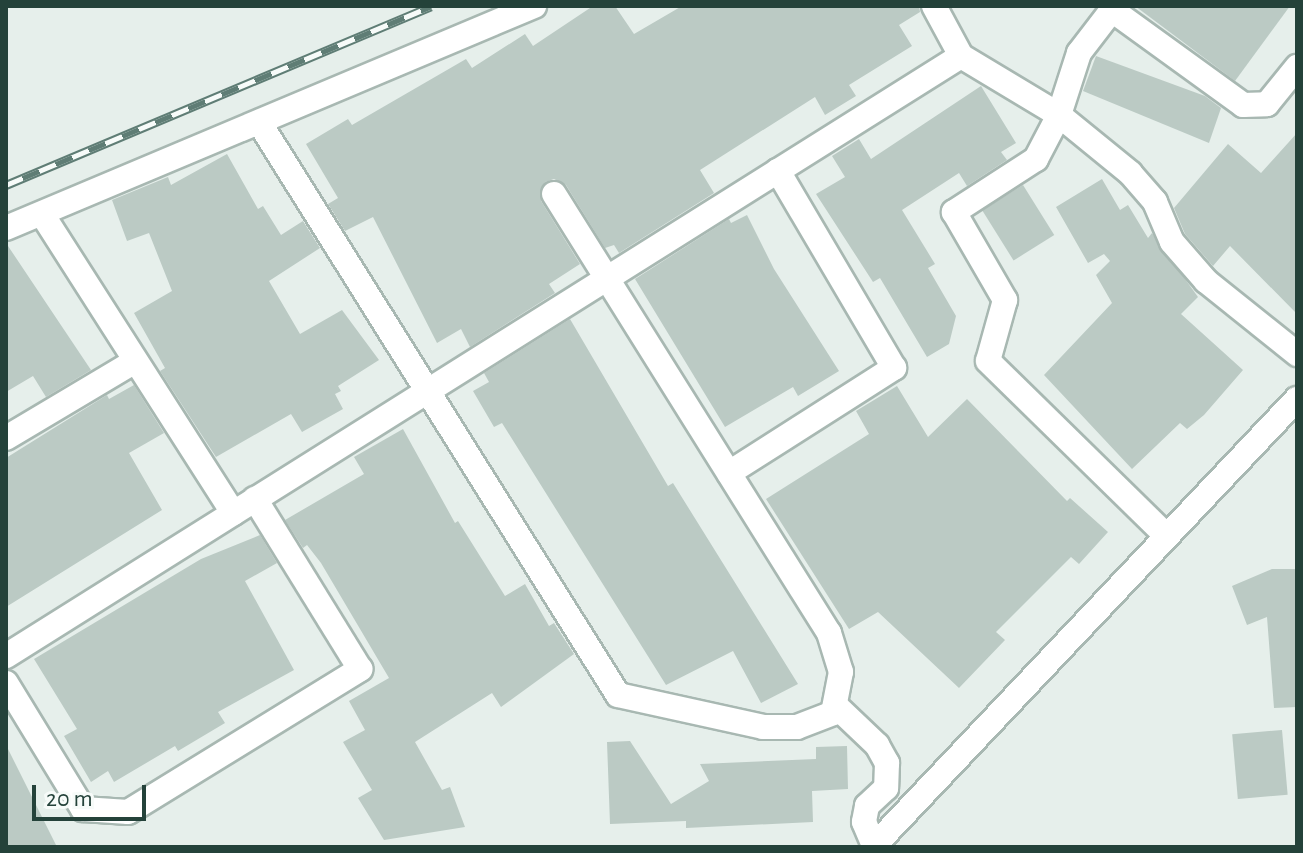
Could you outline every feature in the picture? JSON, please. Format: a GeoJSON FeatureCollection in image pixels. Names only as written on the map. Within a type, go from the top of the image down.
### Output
{"type":"FeatureCollection","features":[{"type":"Feature","properties":{"kind":"street"},"geometry":{"type":"LineString","coordinates":[[6,228],[534,6]]}},
{"type":"Feature","properties":{"kind":"street"},"geometry":{"type":"LineString","coordinates":[[934,6],[961,56],[1059,115],[1130,173],[1155,202],[1172,242],[1206,281],[1297,354]]}},
{"type":"Feature","properties":{"kind":"street"},"geometry":{"type":"LineString","coordinates":[[1167,536],[988,361],[1005,300],[954,212],[1036,159],[1059,115],[1079,53],[1114,8],[1243,105],[1267,104],[1297,67]]}},
{"type":"Feature","properties":{"kind":"street"},"geometry":{"type":"LineString","coordinates":[[6,656],[961,56]]}},
{"type":"Feature","properties":{"kind":"street"},"geometry":{"type":"LineString","coordinates":[[259,122],[618,695],[763,727],[797,727],[833,713],[841,672],[829,633],[605,280],[554,194]]}},
{"type":"Feature","properties":{"kind":"street"},"geometry":{"type":"LineString","coordinates":[[729,473],[894,368],[778,171]]}},
{"type":"Feature","properties":{"kind":"street"},"geometry":{"type":"LineString","coordinates":[[42,214],[233,513]]}},
{"type":"Feature","properties":{"kind":"street"},"geometry":{"type":"LineString","coordinates":[[6,438],[135,361]]}},
{"type":"Feature","properties":{"kind":"street"},"geometry":{"type":"LineString","coordinates":[[836,706],[862,728],[887,763],[886,788],[867,806],[864,822],[873,846],[1297,399]]}},
{"type":"Feature","properties":{"kind":"street"},"geometry":{"type":"LineString","coordinates":[[6,683],[83,809],[128,812],[360,669],[255,499]]}},
{"type":"Feature","properties":{"kind":"building"},"geometry":{"type":"Polygon","coordinates":[[[593,6],[615,6],[634,34],[682,6],[919,6],[920,12],[899,25],[912,46],[849,85],[856,96],[825,115],[815,97],[700,170],[714,193],[619,253],[614,245],[605,248],[566,185],[554,179],[545,182],[541,201],[580,264],[549,284],[555,293],[470,347],[461,329],[437,343],[373,217],[345,231],[328,204],[338,198],[306,144],[348,119],[352,125],[466,59],[472,68],[525,34],[533,46],[593,6]]]}},
{"type":"Feature","properties":{"kind":"building"},"geometry":{"type":"Polygon","coordinates":[[[1135,6],[1290,6],[1235,81],[1135,6]]]}},
{"type":"Feature","properties":{"kind":"building"},"geometry":{"type":"Polygon","coordinates":[[[1096,56],[1205,96],[1221,108],[1209,143],[1083,91],[1096,56]]]}},
{"type":"Feature","properties":{"kind":"building"},"geometry":{"type":"Polygon","coordinates":[[[981,86],[1016,143],[1001,152],[1007,160],[967,186],[959,173],[902,210],[935,264],[928,268],[956,316],[949,344],[927,357],[880,278],[873,282],[816,194],[845,177],[832,156],[859,139],[871,159],[981,86]]]}},
{"type":"Feature","properties":{"kind":"building"},"geometry":{"type":"Polygon","coordinates":[[[1297,133],[1297,314],[1230,246],[1213,266],[1185,234],[1174,208],[1228,144],[1261,173],[1297,133]]]}},
{"type":"Feature","properties":{"kind":"building"},"geometry":{"type":"Polygon","coordinates":[[[227,154],[258,209],[263,206],[281,235],[303,221],[320,248],[269,281],[300,334],[342,310],[379,360],[338,386],[341,391],[335,394],[343,409],[302,432],[291,414],[216,457],[160,371],[165,368],[134,313],[172,291],[149,233],[127,241],[112,200],[168,177],[171,185],[227,154]]]}},
{"type":"Feature","properties":{"kind":"building"},"geometry":{"type":"Polygon","coordinates":[[[1102,179],[1120,210],[1128,205],[1148,238],[1152,233],[1198,297],[1181,314],[1243,370],[1204,415],[1187,429],[1180,423],[1132,469],[1044,375],[1112,303],[1096,275],[1110,261],[1104,254],[1088,263],[1056,207],[1102,179]]]}},
{"type":"Feature","properties":{"kind":"building"},"geometry":{"type":"Polygon","coordinates":[[[1023,185],[1054,235],[1014,260],[982,210],[1023,185]]]}},
{"type":"Feature","properties":{"kind":"building"},"geometry":{"type":"Polygon","coordinates":[[[747,215],[774,269],[839,371],[798,396],[793,387],[725,427],[635,279],[729,219],[731,223],[747,215]]]}},
{"type":"Feature","properties":{"kind":"building"},"geometry":{"type":"Polygon","coordinates":[[[6,243],[91,370],[46,397],[33,376],[6,392],[6,243]]]}},
{"type":"Feature","properties":{"kind":"building"},"geometry":{"type":"Polygon","coordinates":[[[570,319],[668,486],[673,483],[798,684],[761,703],[733,651],[666,685],[502,423],[494,427],[473,391],[489,382],[484,373],[570,319]]]}},
{"type":"Feature","properties":{"kind":"building"},"geometry":{"type":"Polygon","coordinates":[[[134,385],[164,433],[129,453],[162,510],[6,607],[6,458],[107,395],[109,399],[134,385]]]}},
{"type":"Feature","properties":{"kind":"building"},"geometry":{"type":"Polygon","coordinates":[[[897,386],[928,437],[967,399],[1067,501],[1070,498],[1108,532],[1079,564],[1071,557],[996,632],[1005,640],[959,688],[878,612],[849,629],[766,499],[869,434],[856,411],[897,386]]]}},
{"type":"Feature","properties":{"kind":"building"},"geometry":{"type":"Polygon","coordinates":[[[403,429],[455,523],[458,521],[505,596],[525,584],[549,626],[554,623],[574,654],[501,707],[492,693],[415,742],[442,790],[450,787],[465,827],[384,840],[358,798],[372,790],[343,742],[365,730],[349,701],[389,678],[321,563],[307,545],[303,548],[285,520],[364,474],[354,457],[403,429]]]}},
{"type":"Feature","properties":{"kind":"building"},"geometry":{"type":"Polygon","coordinates":[[[260,535],[277,563],[245,581],[294,670],[218,712],[225,723],[178,751],[175,746],[114,782],[108,771],[91,782],[64,736],[77,729],[34,659],[201,559],[260,535]]]}},
{"type":"Feature","properties":{"kind":"building"},"geometry":{"type":"Polygon","coordinates":[[[1272,569],[1297,569],[1297,707],[1274,708],[1267,617],[1247,625],[1232,586],[1272,569]]]}},
{"type":"Feature","properties":{"kind":"building"},"geometry":{"type":"Polygon","coordinates":[[[1282,730],[1288,795],[1238,799],[1232,734],[1282,730]]]}},
{"type":"Feature","properties":{"kind":"building"},"geometry":{"type":"Polygon","coordinates":[[[630,741],[671,804],[709,781],[700,764],[816,759],[816,747],[847,746],[848,789],[812,791],[813,822],[686,828],[686,821],[610,824],[607,742],[630,741]]]}},
{"type":"Feature","properties":{"kind":"building"},"geometry":{"type":"Polygon","coordinates":[[[6,745],[57,847],[6,847],[6,745]]]}},
{"type":"Feature","properties":{"kind":"railway"},"geometry":{"type":"LineString","coordinates":[[6,185],[431,6]]}}]}
